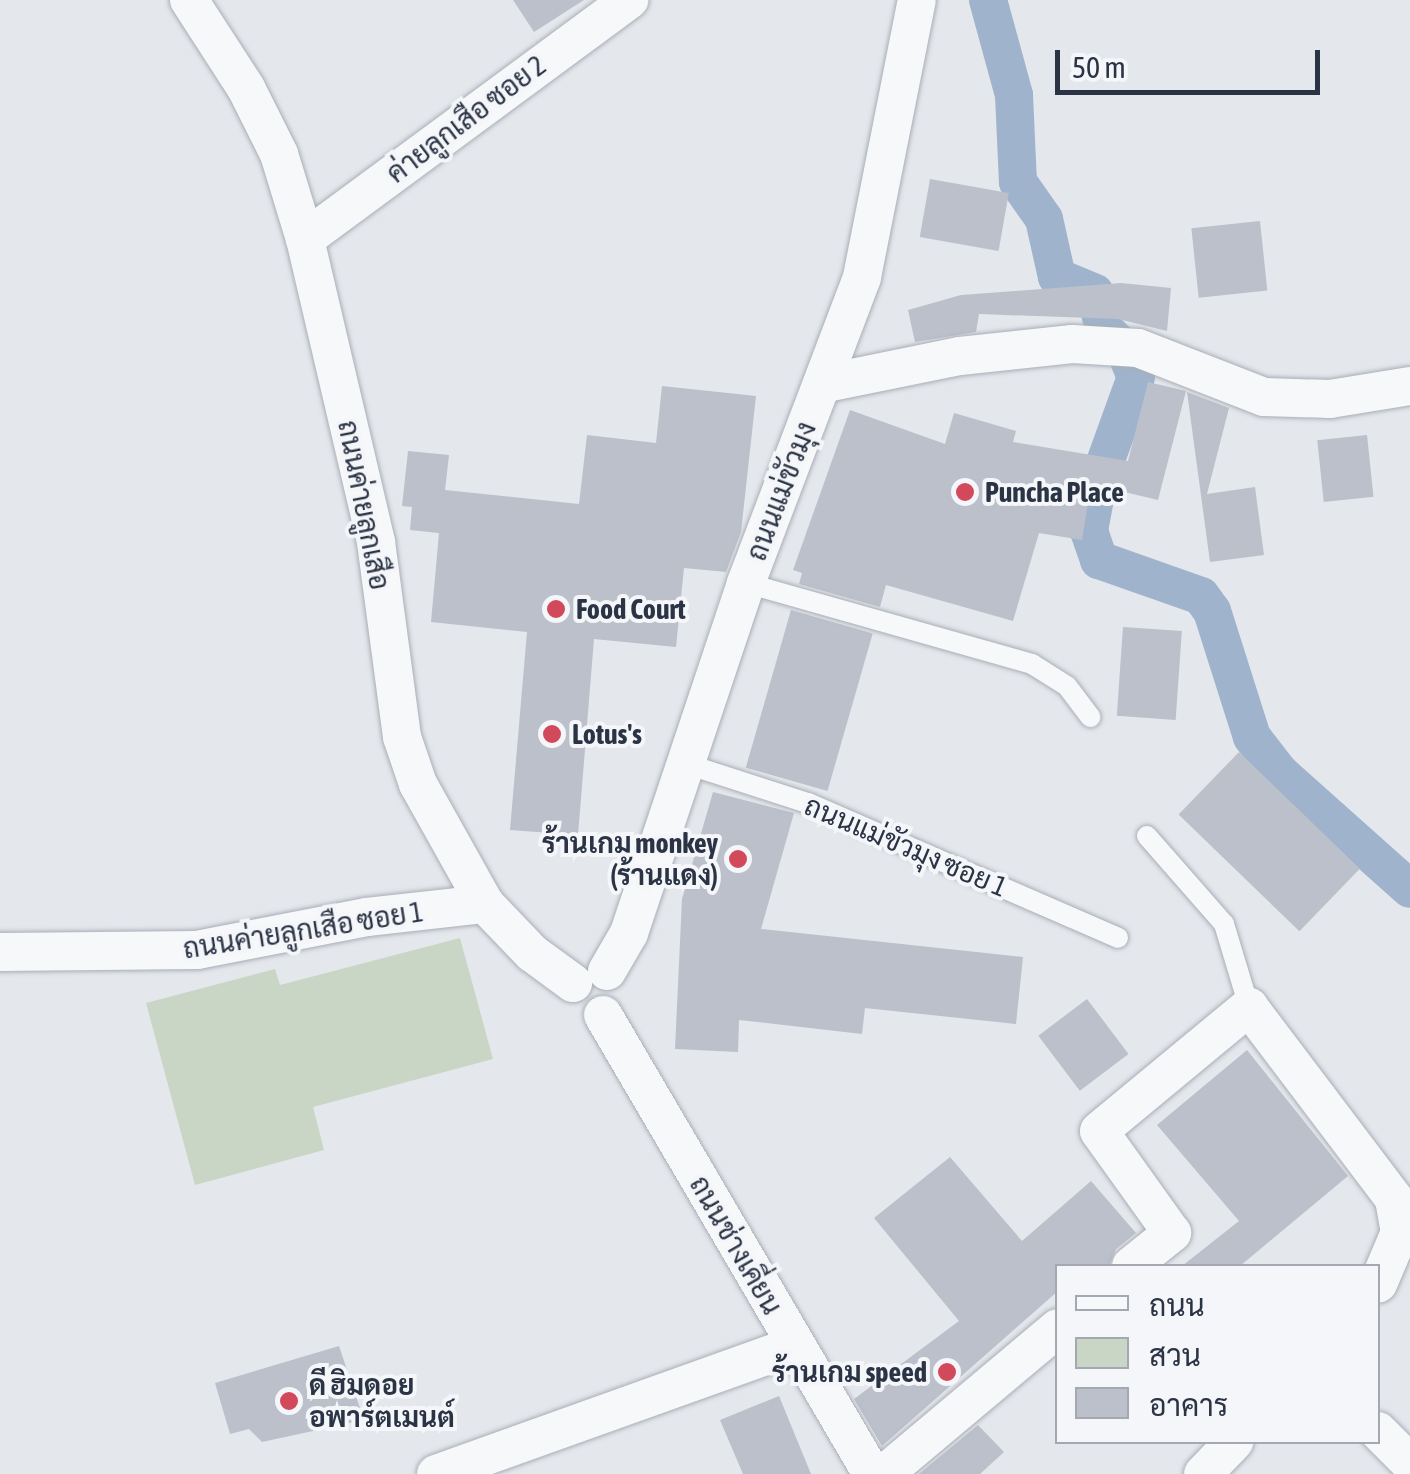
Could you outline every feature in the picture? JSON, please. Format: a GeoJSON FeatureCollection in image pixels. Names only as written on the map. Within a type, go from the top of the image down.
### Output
{"type":"FeatureCollection","features":[{"type":"Feature","properties":{"kind":"street","name":"ถนนค่ายลูกเสือ"},"geometry":{"type":"LineString","coordinates":[[189,0],[271,138],[305,239],[376,542],[402,737],[439,831],[485,904],[532,953],[590,977]]}},
{"type":"Feature","properties":{"kind":"street","name":"ค่ายลูกเสือ ซอย 2"},"geometry":{"type":"LineString","coordinates":[[305,239],[629,0]]}},
{"type":"Feature","properties":{"kind":"street","name":"ถนนแม่ขัวมุง"},"geometry":{"type":"LineString","coordinates":[[590,977],[629,933],[690,764],[746,583],[862,277],[917,0]]}},
{"type":"Feature","properties":{"kind":"street"},"geometry":{"type":"LineString","coordinates":[[822,384],[960,356],[1072,344],[1138,348],[1264,398],[1330,398],[1410,386]]}},
{"type":"Feature","properties":{"kind":"street","name":"ถนนค่ายลูกเสือ ซอย 1"},"geometry":{"type":"LineString","coordinates":[[0,952],[197,950],[367,916],[485,904]]}},
{"type":"Feature","properties":{"kind":"street","name":"ถนนช่างเคี่ยน"},"geometry":{"type":"LineString","coordinates":[[590,977],[618,997],[603,1015],[872,1474]]}},
{"type":"Feature","properties":{"kind":"street"},"geometry":{"type":"LineString","coordinates":[[1134,1264],[1172,1233],[1099,1130],[1249,1007],[1394,1199],[1400,1232],[1380,1279]]}},
{"type":"Feature","properties":{"kind":"street"},"geometry":{"type":"LineString","coordinates":[[884,1474],[1055,1331]]}},
{"type":"Feature","properties":{"kind":"street"},"geometry":{"type":"LineString","coordinates":[[436,1474],[794,1346]]}},
{"type":"Feature","properties":{"kind":"street"},"geometry":{"type":"LineString","coordinates":[[1380,1432],[1410,1463]]}},
{"type":"Feature","properties":{"kind":"street"},"geometry":{"type":"LineString","coordinates":[[1204,1474],[1232,1444]]}},
{"type":"Feature","properties":{"kind":"lane"},"geometry":{"type":"LineString","coordinates":[[746,583],[1032,664],[1066,686],[1090,717]]}},
{"type":"Feature","properties":{"kind":"lane","name":"ถนนแม่ขัวมุง ซอย 1"},"geometry":{"type":"LineString","coordinates":[[690,764],[808,802],[1118,938]]}},
{"type":"Feature","properties":{"kind":"lane"},"geometry":{"type":"LineString","coordinates":[[1147,836],[1224,924],[1249,1007]]}},
{"type":"Feature","properties":{"kind":"green space"},"geometry":{"type":"Polygon","coordinates":[[[460,938],[493,1059],[313,1107],[324,1150],[195,1185],[146,1003],[275,969],[280,985],[460,938]]]}},
{"type":"Feature","properties":{"kind":"building"},"geometry":{"type":"Polygon","coordinates":[[[513,0],[584,0],[534,32],[513,0]]]}},
{"type":"Feature","properties":{"kind":"building"},"geometry":{"type":"Polygon","coordinates":[[[930,179],[1009,193],[999,251],[920,237],[930,179]]]}},
{"type":"Feature","properties":{"kind":"building"},"geometry":{"type":"Polygon","coordinates":[[[1260,221],[1267,291],[1199,298],[1191,228],[1260,221]]]}},
{"type":"Feature","properties":{"kind":"building"},"geometry":{"type":"Polygon","coordinates":[[[1121,283],[1171,288],[1167,331],[1118,319],[979,314],[976,332],[915,342],[908,310],[961,295],[1121,283]]]}},
{"type":"Feature","properties":{"kind":"building"},"geometry":{"type":"Polygon","coordinates":[[[1148,382],[1186,391],[1158,500],[1091,484],[1082,540],[1039,533],[1013,621],[886,585],[880,607],[799,584],[802,573],[793,570],[850,410],[945,444],[954,413],[1016,431],[1013,442],[1128,461],[1148,382]]]}},
{"type":"Feature","properties":{"kind":"building"},"geometry":{"type":"Polygon","coordinates":[[[662,386],[756,396],[741,532],[726,572],[684,568],[676,647],[594,639],[578,835],[510,830],[527,632],[431,622],[439,533],[410,530],[412,507],[402,506],[408,451],[449,455],[445,490],[579,504],[587,435],[656,443],[662,386]]]}},
{"type":"Feature","properties":{"kind":"building"},"geometry":{"type":"Polygon","coordinates":[[[1187,392],[1229,408],[1207,494],[1255,487],[1264,555],[1210,562],[1187,392]]]}},
{"type":"Feature","properties":{"kind":"building"},"geometry":{"type":"Polygon","coordinates":[[[1367,435],[1373,497],[1324,502],[1317,440],[1367,435]]]}},
{"type":"Feature","properties":{"kind":"building"},"geometry":{"type":"Polygon","coordinates":[[[791,610],[873,633],[828,791],[746,768],[791,610]]]}},
{"type":"Feature","properties":{"kind":"building"},"geometry":{"type":"Polygon","coordinates":[[[1123,627],[1182,631],[1176,720],[1117,716],[1123,627]]]}},
{"type":"Feature","properties":{"kind":"building"},"geometry":{"type":"Polygon","coordinates":[[[1239,752],[1360,869],[1299,931],[1179,815],[1239,752]]]}},
{"type":"Feature","properties":{"kind":"building"},"geometry":{"type":"Polygon","coordinates":[[[713,792],[794,813],[761,929],[1023,957],[1016,1024],[865,1008],[862,1034],[739,1020],[738,1052],[675,1049],[682,899],[713,792]]]}},
{"type":"Feature","properties":{"kind":"building"},"geometry":{"type":"Polygon","coordinates":[[[1087,999],[1129,1054],[1080,1091],[1038,1036],[1087,999]]]}},
{"type":"Feature","properties":{"kind":"building"},"geometry":{"type":"Polygon","coordinates":[[[1247,1050],[1348,1176],[1242,1264],[1185,1264],[1239,1221],[1157,1125],[1247,1050]]]}},
{"type":"Feature","properties":{"kind":"building"},"geometry":{"type":"Polygon","coordinates":[[[950,1157],[1022,1241],[1091,1181],[1136,1233],[1116,1249],[1110,1264],[1055,1264],[1055,1294],[882,1446],[854,1399],[959,1321],[874,1218],[950,1157]]]}},
{"type":"Feature","properties":{"kind":"building","name":"ดี ฮิมดอย อพาร์ตเมนต์"},"geometry":{"type":"Polygon","coordinates":[[[339,1346],[364,1420],[262,1442],[249,1429],[230,1434],[215,1383],[339,1346]]]}},
{"type":"Feature","properties":{"kind":"building"},"geometry":{"type":"Polygon","coordinates":[[[779,1396],[811,1474],[743,1474],[720,1420],[779,1396]]]}},
{"type":"Feature","properties":{"kind":"building"},"geometry":{"type":"Polygon","coordinates":[[[978,1425],[1004,1452],[980,1474],[919,1474],[978,1425]]]}},
{"type":"Feature","properties":{"kind":"waterway"},"geometry":{"type":"LineString","coordinates":[[988,0],[1014,95],[1018,182],[1044,219],[1057,277],[1095,293],[1104,329],[1124,348],[1136,377],[1098,482],[1089,531],[1099,560],[1201,596],[1212,611],[1252,737],[1280,773],[1410,889]]}},
{"type":"Feature","properties":{"kind":"place","name":"Puncha Place"},"geometry":{"type":"Point","coordinates":[965,492]}},
{"type":"Feature","properties":{"kind":"place","name":"Food Court"},"geometry":{"type":"Point","coordinates":[556,609]}},
{"type":"Feature","properties":{"kind":"place","name":"Lotus's"},"geometry":{"type":"Point","coordinates":[552,734]}},
{"type":"Feature","properties":{"kind":"place","name":"ร้านเกม monkey (ร้านแดง)"},"geometry":{"type":"Point","coordinates":[738,859]}},
{"type":"Feature","properties":{"kind":"place","name":"ร้านเกม speed"},"geometry":{"type":"Point","coordinates":[947,1372]}},
{"type":"Feature","properties":{"kind":"place","name":"ดี ฮิมดอย อพาร์ตเมนต์"},"geometry":{"type":"Point","coordinates":[289,1401]}}]}
